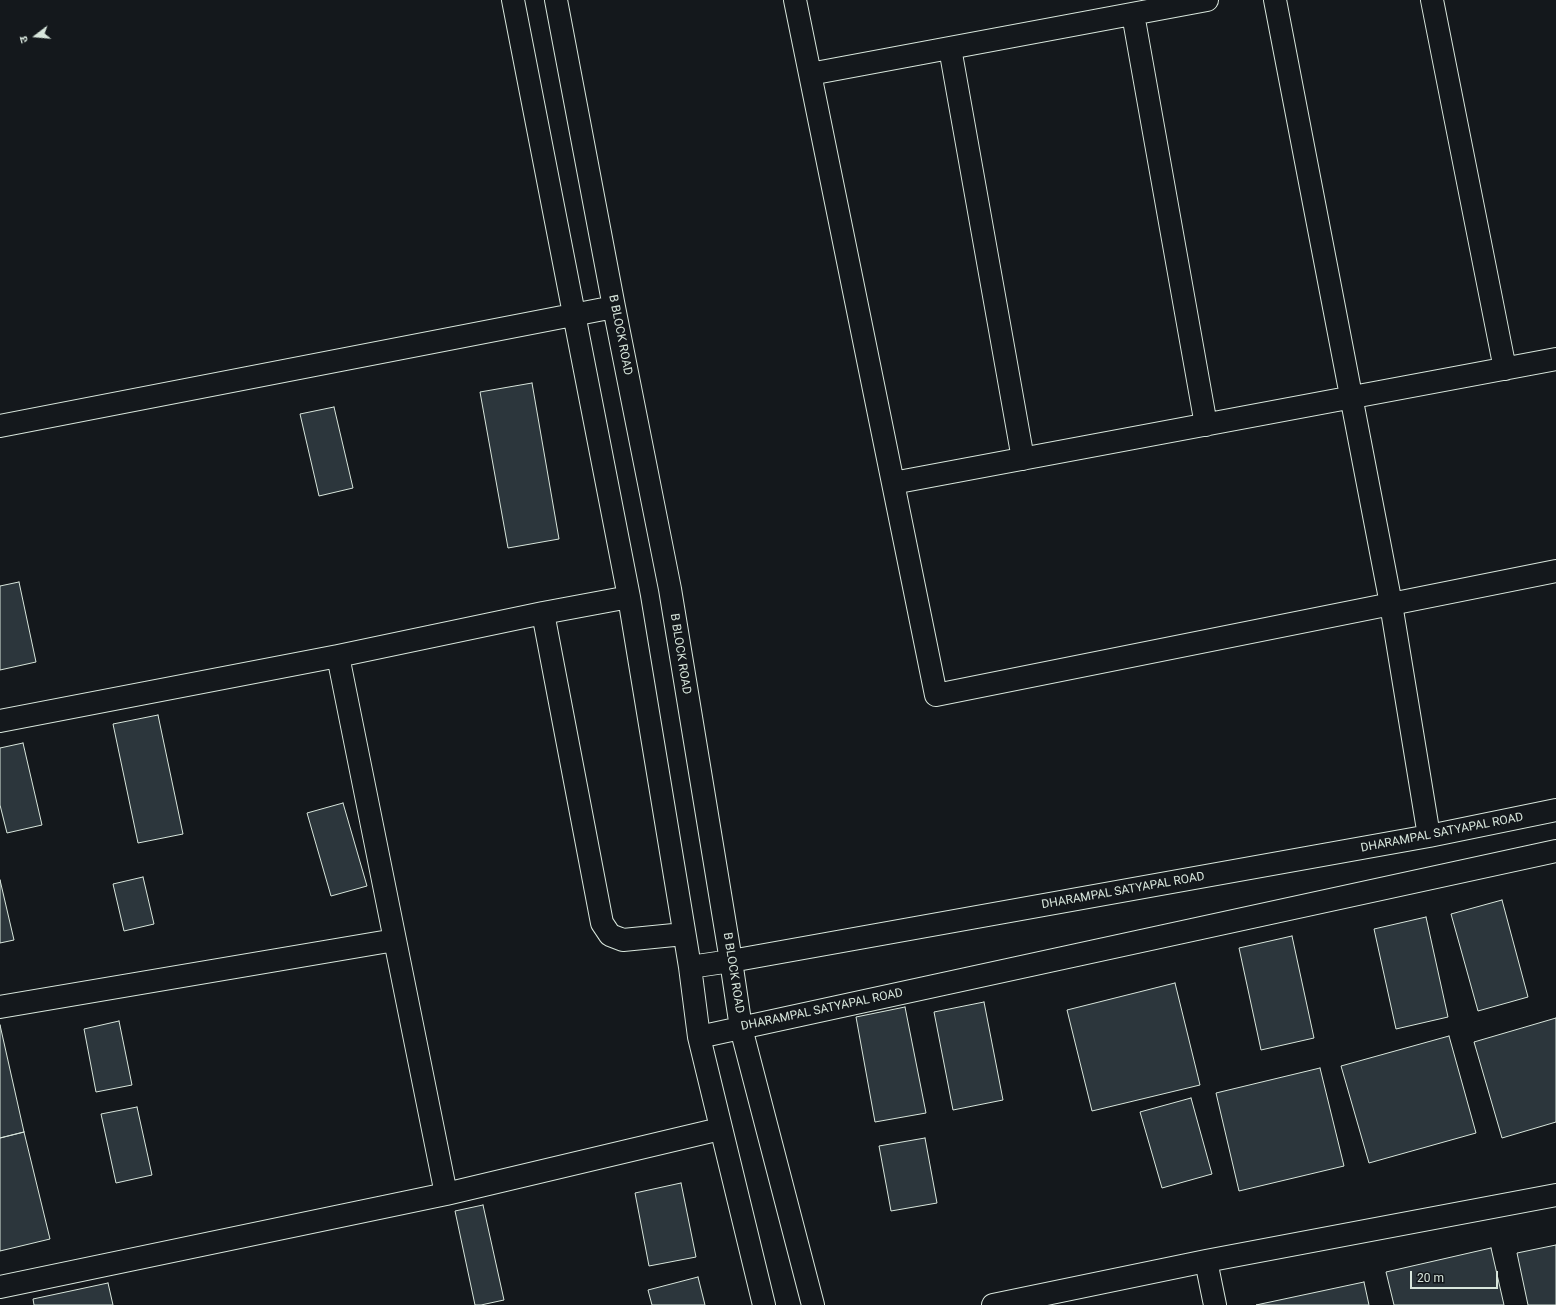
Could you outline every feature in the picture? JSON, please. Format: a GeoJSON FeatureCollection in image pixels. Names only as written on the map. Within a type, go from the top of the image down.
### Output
{"type":"FeatureCollection","features":[{"type":"Feature","properties":{"kind":"street"},"geometry":{"type":"LineString","coordinates":[[513,0],[629,597],[690,967],[699,1037],[764,1305]]}},
{"type":"Feature","properties":{"kind":"street","name":"B BLOCK ROAD"},"geometry":{"type":"LineString","coordinates":[[556,0],[614,307],[670,589],[741,1028],[812,1305]]}},
{"type":"Feature","properties":{"kind":"street"},"geometry":{"type":"LineString","coordinates":[[795,0],[936,695],[1556,571]]}},
{"type":"Feature","properties":{"kind":"street"},"geometry":{"type":"LineString","coordinates":[[810,74],[1207,0]]}},
{"type":"Feature","properties":{"kind":"street"},"geometry":{"type":"LineString","coordinates":[[1275,0],[1391,604],[1430,836]]}},
{"type":"Feature","properties":{"kind":"street"},"geometry":{"type":"LineString","coordinates":[[1432,0],[1505,369]]}},
{"type":"Feature","properties":{"kind":"street"},"geometry":{"type":"LineString","coordinates":[[1133,14],[1206,425]]}},
{"type":"Feature","properties":{"kind":"street"},"geometry":{"type":"LineString","coordinates":[[950,48],[1023,459]]}},
{"type":"Feature","properties":{"kind":"street"},"geometry":{"type":"LineString","coordinates":[[0,426],[614,307]]}},
{"type":"Feature","properties":{"kind":"street"},"geometry":{"type":"LineString","coordinates":[[893,483],[1556,359]]}},
{"type":"Feature","properties":{"kind":"street"},"geometry":{"type":"LineString","coordinates":[[0,721],[338,656],[542,613],[629,597]]}},
{"type":"Feature","properties":{"kind":"street"},"geometry":{"type":"LineString","coordinates":[[542,613],[602,923],[610,935],[623,940],[684,934]]}},
{"type":"Feature","properties":{"kind":"street"},"geometry":{"type":"LineString","coordinates":[[338,656],[446,1194]]}},
{"type":"Feature","properties":{"kind":"street","name":"DHARAMPAL SATYAPAL ROAD"},"geometry":{"type":"LineString","coordinates":[[690,967],[731,961],[1430,836],[1556,810]]}},
{"type":"Feature","properties":{"kind":"street","name":"DHARAMPAL SATYAPAL ROAD"},"geometry":{"type":"LineString","coordinates":[[699,1037],[1556,851]]}},
{"type":"Feature","properties":{"kind":"street"},"geometry":{"type":"LineString","coordinates":[[0,1007],[395,940]]}},
{"type":"Feature","properties":{"kind":"street"},"geometry":{"type":"LineString","coordinates":[[0,1287],[446,1194],[720,1128]]}},
{"type":"Feature","properties":{"kind":"street"},"geometry":{"type":"LineString","coordinates":[[993,1305],[1206,1261],[1556,1195]]}},
{"type":"Feature","properties":{"kind":"street"},"geometry":{"type":"LineString","coordinates":[[1206,1261],[1215,1305]]}},
{"type":"Feature","properties":{"kind":"building"},"geometry":{"type":"Polygon","coordinates":[[[532,383],[559,539],[508,548],[480,392],[532,383]]]}},
{"type":"Feature","properties":{"kind":"building"},"geometry":{"type":"Polygon","coordinates":[[[334,407],[353,488],[319,496],[300,414],[334,407]]]}},
{"type":"Feature","properties":{"kind":"building"},"geometry":{"type":"Polygon","coordinates":[[[19,582],[36,662],[0,670],[0,586],[19,582]]]}},
{"type":"Feature","properties":{"kind":"building"},"geometry":{"type":"Polygon","coordinates":[[[158,715],[183,834],[138,843],[113,724],[158,715]]]}},
{"type":"Feature","properties":{"kind":"building"},"geometry":{"type":"Polygon","coordinates":[[[23,743],[42,825],[7,833],[0,805],[0,748],[23,743]]]}},
{"type":"Feature","properties":{"kind":"building"},"geometry":{"type":"Polygon","coordinates":[[[343,803],[367,886],[331,896],[307,813],[343,803]]]}},
{"type":"Feature","properties":{"kind":"building"},"geometry":{"type":"Polygon","coordinates":[[[143,877],[154,924],[124,931],[113,884],[143,877]]]}},
{"type":"Feature","properties":{"kind":"building"},"geometry":{"type":"Polygon","coordinates":[[[0,880],[14,940],[0,943],[0,880]]]}},
{"type":"Feature","properties":{"kind":"building"},"geometry":{"type":"Polygon","coordinates":[[[1502,900],[1528,997],[1478,1011],[1451,914],[1502,900]]]}},
{"type":"Feature","properties":{"kind":"building"},"geometry":{"type":"Polygon","coordinates":[[[1426,917],[1448,1017],[1396,1029],[1374,929],[1426,917]]]}},
{"type":"Feature","properties":{"kind":"building"},"geometry":{"type":"Polygon","coordinates":[[[1292,936],[1314,1038],[1261,1050],[1239,948],[1292,936]]]}},
{"type":"Feature","properties":{"kind":"building"},"geometry":{"type":"Polygon","coordinates":[[[1175,983],[1200,1085],[1092,1111],[1067,1010],[1175,983]]]}},
{"type":"Feature","properties":{"kind":"building"},"geometry":{"type":"Polygon","coordinates":[[[984,1002],[1003,1100],[953,1110],[934,1012],[984,1002]]]}},
{"type":"Feature","properties":{"kind":"building"},"geometry":{"type":"Polygon","coordinates":[[[905,1007],[926,1113],[875,1122],[856,1017],[905,1007]]]}},
{"type":"Feature","properties":{"kind":"building"},"geometry":{"type":"Polygon","coordinates":[[[1556,1018],[1556,1122],[1502,1138],[1474,1042],[1556,1018]]]}},
{"type":"Feature","properties":{"kind":"building"},"geometry":{"type":"Polygon","coordinates":[[[119,1021],[132,1085],[96,1092],[84,1029],[119,1021]]]}},
{"type":"Feature","properties":{"kind":"building"},"geometry":{"type":"Polygon","coordinates":[[[0,1025],[24,1132],[0,1138],[0,1025]]]}},
{"type":"Feature","properties":{"kind":"building"},"geometry":{"type":"Polygon","coordinates":[[[1449,1036],[1476,1133],[1369,1163],[1341,1066],[1449,1036]]]}},
{"type":"Feature","properties":{"kind":"building"},"geometry":{"type":"Polygon","coordinates":[[[1320,1068],[1344,1166],[1239,1191],[1216,1093],[1320,1068]]]}},
{"type":"Feature","properties":{"kind":"building"},"geometry":{"type":"Polygon","coordinates":[[[1191,1098],[1212,1174],[1162,1188],[1140,1112],[1191,1098]]]}},
{"type":"Feature","properties":{"kind":"building"},"geometry":{"type":"Polygon","coordinates":[[[137,1107],[152,1175],[116,1183],[101,1114],[137,1107]]]}},
{"type":"Feature","properties":{"kind":"building"},"geometry":{"type":"Polygon","coordinates":[[[24,1132],[50,1239],[0,1251],[0,1138],[24,1132]]]}},
{"type":"Feature","properties":{"kind":"building"},"geometry":{"type":"Polygon","coordinates":[[[925,1138],[937,1203],[891,1211],[879,1146],[925,1138]]]}},
{"type":"Feature","properties":{"kind":"building"},"geometry":{"type":"Polygon","coordinates":[[[681,1183],[696,1257],[649,1266],[635,1193],[681,1183]]]}},
{"type":"Feature","properties":{"kind":"building"},"geometry":{"type":"Polygon","coordinates":[[[483,1205],[504,1300],[475,1305],[455,1211],[483,1205]]]}},
{"type":"Feature","properties":{"kind":"building"},"geometry":{"type":"Polygon","coordinates":[[[1556,1245],[1556,1305],[1528,1305],[1517,1253],[1556,1245]]]}},
{"type":"Feature","properties":{"kind":"building"},"geometry":{"type":"Polygon","coordinates":[[[1491,1248],[1504,1305],[1394,1305],[1386,1272],[1491,1248]]]}},
{"type":"Feature","properties":{"kind":"building"},"geometry":{"type":"Polygon","coordinates":[[[698,1277],[705,1305],[652,1305],[648,1290],[698,1277]]]}},
{"type":"Feature","properties":{"kind":"building"},"geometry":{"type":"Polygon","coordinates":[[[1364,1282],[1369,1305],[1256,1305],[1364,1282]]]}},
{"type":"Feature","properties":{"kind":"building"},"geometry":{"type":"Polygon","coordinates":[[[108,1283],[113,1305],[34,1305],[33,1299],[108,1283]]]}}]}
